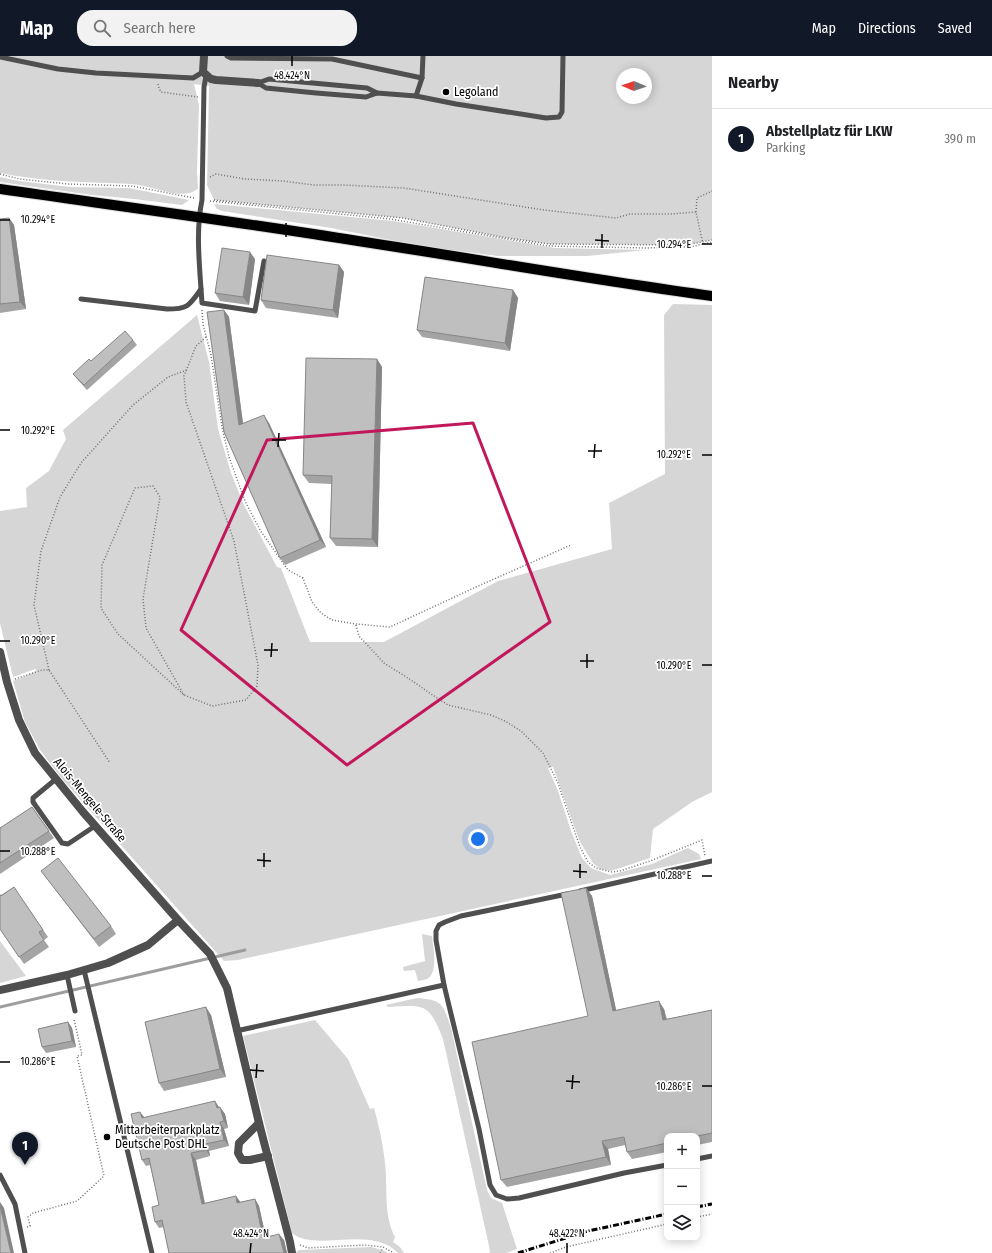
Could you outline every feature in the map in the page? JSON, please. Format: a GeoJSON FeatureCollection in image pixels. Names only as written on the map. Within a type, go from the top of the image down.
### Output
{"type":"FeatureCollection","features":[{"type":"Feature","properties":{"kind":"main road"},"geometry":{"type":"LineString","coordinates":[[0,189],[198,217],[712,296]]}},
{"type":"Feature","properties":{"kind":"street"},"geometry":{"type":"LineString","coordinates":[[204,56],[205,74],[216,80],[258,83]]}},
{"type":"Feature","properties":{"kind":"street","name":"Alois-Mengele-Straße"},"geometry":{"type":"LineString","coordinates":[[0,652],[3,683],[35,753],[95,826],[210,954],[227,988],[236,1031],[292,1253]]}},
{"type":"Feature","properties":{"kind":"street"},"geometry":{"type":"LineString","coordinates":[[0,990],[67,975],[108,963],[148,945],[178,920]]}},
{"type":"Feature","properties":{"kind":"street"},"geometry":{"type":"LineString","coordinates":[[259,1123],[239,1143],[238,1153],[242,1160],[250,1160],[268,1156]]}},
{"type":"Feature","properties":{"kind":"lane"},"geometry":{"type":"LineString","coordinates":[[227,56],[231,58],[332,59],[422,78]]}},
{"type":"Feature","properties":{"kind":"lane"},"geometry":{"type":"LineString","coordinates":[[416,96],[422,78],[423,56]]}},
{"type":"Feature","properties":{"kind":"lane"},"geometry":{"type":"LineString","coordinates":[[258,83],[266,88],[316,93],[366,96],[376,93],[416,96],[456,104],[546,118],[559,117],[563,106],[564,56]]}},
{"type":"Feature","properties":{"kind":"lane"},"geometry":{"type":"LineString","coordinates":[[0,58],[58,69],[96,73],[193,78],[205,74],[202,200],[198,217],[198,244],[202,303],[255,311],[264,261]]}},
{"type":"Feature","properties":{"kind":"lane"},"geometry":{"type":"LineString","coordinates":[[258,83],[269,78],[367,88],[376,93]]}},
{"type":"Feature","properties":{"kind":"lane"},"geometry":{"type":"LineString","coordinates":[[81,299],[167,309],[180,309],[190,305],[201,289]]}},
{"type":"Feature","properties":{"kind":"lane"},"geometry":{"type":"LineString","coordinates":[[56,779],[33,798],[32,802],[62,843],[68,844],[95,826]]}},
{"type":"Feature","properties":{"kind":"lane"},"geometry":{"type":"LineString","coordinates":[[577,891],[712,861]]}},
{"type":"Feature","properties":{"kind":"lane"},"geometry":{"type":"LineString","coordinates":[[569,893],[461,916],[439,925],[436,931],[436,940],[444,985],[479,1129],[490,1185],[496,1195],[507,1199],[519,1198],[624,1173],[664,1166]]}},
{"type":"Feature","properties":{"kind":"lane"},"geometry":{"type":"LineString","coordinates":[[84,970],[152,1253]]}},
{"type":"Feature","properties":{"kind":"lane"},"geometry":{"type":"LineString","coordinates":[[67,975],[75,1011]]}},
{"type":"Feature","properties":{"kind":"lane"},"geometry":{"type":"LineString","coordinates":[[236,1031],[444,985]]}},
{"type":"Feature","properties":{"kind":"lane"},"geometry":{"type":"LineString","coordinates":[[700,1158],[712,1156]]}},
{"type":"Feature","properties":{"kind":"lane"},"geometry":{"type":"LineString","coordinates":[[0,1175],[15,1204],[26,1253]]}},
{"type":"Feature","properties":{"kind":"path"},"geometry":{"type":"LineString","coordinates":[[158,76],[158,88],[161,92],[204,98]]}},
{"type":"Feature","properties":{"kind":"path"},"geometry":{"type":"LineString","coordinates":[[0,174],[68,184],[132,186],[202,200],[390,219],[548,246],[645,248],[690,247],[712,241]]}},
{"type":"Feature","properties":{"kind":"path"},"geometry":{"type":"LineString","coordinates":[[204,179],[216,174],[245,179],[283,181],[314,185],[404,188],[544,210],[616,218],[630,214],[672,214],[696,212]]}},
{"type":"Feature","properties":{"kind":"path"},"geometry":{"type":"LineString","coordinates":[[703,244],[696,212],[697,198],[712,191]]}},
{"type":"Feature","properties":{"kind":"path"},"geometry":{"type":"LineString","coordinates":[[214,200],[403,218],[502,237],[548,244],[686,245],[712,241]]}},
{"type":"Feature","properties":{"kind":"path"},"geometry":{"type":"LineString","coordinates":[[202,303],[203,324],[210,355],[222,427],[229,457],[245,501],[260,530],[288,570],[303,578],[312,602],[321,613],[332,620],[390,627],[571,545]]}},
{"type":"Feature","properties":{"kind":"path"},"geometry":{"type":"LineString","coordinates":[[184,695],[146,628],[143,599],[160,498],[153,486],[135,488],[102,565],[101,608],[118,634],[184,695],[212,706],[246,700],[257,686],[258,665],[234,541],[186,402],[184,376],[196,346],[206,337]]}},
{"type":"Feature","properties":{"kind":"path"},"geometry":{"type":"LineString","coordinates":[[110,762],[49,670],[34,605],[41,551],[60,497],[81,464],[133,405],[168,377],[187,370]]}},
{"type":"Feature","properties":{"kind":"path"},"geometry":{"type":"LineString","coordinates":[[356,624],[359,636],[384,663],[448,705],[491,715],[505,721],[525,735],[543,753],[558,783],[580,847],[588,862],[596,868],[611,872],[620,871],[650,862],[702,840],[706,862]]}},
{"type":"Feature","properties":{"kind":"path"},"geometry":{"type":"LineString","coordinates":[[3,683],[34,672],[49,670]]}},
{"type":"Feature","properties":{"kind":"path"},"geometry":{"type":"LineString","coordinates":[[20,1229],[30,1226],[28,1217],[33,1213],[77,1201],[104,1176],[77,1056],[82,1055],[74,1020],[75,1011]]}},
{"type":"Feature","properties":{"kind":"path"},"geometry":{"type":"LineString","coordinates":[[700,1217],[712,1214]]}},
{"type":"Feature","properties":{"kind":"path"},"geometry":{"type":"LineString","coordinates":[[550,1253],[566,1247],[633,1230],[664,1225]]}},
{"type":"Feature","properties":{"kind":"path"},"geometry":{"type":"LineString","coordinates":[[290,1242],[308,1248],[365,1245],[383,1247],[394,1253]]}},
{"type":"Feature","properties":{"kind":"path"},"geometry":{"type":"LineString","coordinates":[[380,1253],[383,1247]]}},
{"type":"Feature","properties":{"kind":"highlighted area"},"geometry":{"type":"Polygon","coordinates":[[[473,423],[550,622],[347,765],[181,630],[267,440],[473,423]]]}},
{"type":"Feature","properties":{"kind":"shaded area"},"geometry":{"type":"Polygon","coordinates":[[[0,56],[712,56],[712,240],[686,245],[549,244],[502,237],[403,218],[214,200],[207,185],[209,86],[194,84],[199,105],[197,171],[198,189],[191,193],[183,194],[169,192],[132,184],[49,180],[0,173],[0,56]]]}},
{"type":"Feature","properties":{"kind":"shaded area"},"geometry":{"type":"Polygon","coordinates":[[[0,177],[19,181],[70,187],[129,188],[189,200],[182,205],[92,195],[0,182],[0,177]]]}},
{"type":"Feature","properties":{"kind":"shaded area"},"geometry":{"type":"Polygon","coordinates":[[[214,204],[393,221],[555,248],[646,250],[587,256],[498,256],[421,246],[331,228],[222,211],[217,209],[214,204]]]}},
{"type":"Feature","properties":{"kind":"shaded area"},"geometry":{"type":"Polygon","coordinates":[[[673,304],[712,305],[712,792],[692,802],[653,829],[650,858],[611,871],[600,869],[593,863],[580,842],[553,767],[548,768],[558,791],[571,831],[582,858],[591,868],[610,875],[652,864],[688,848],[699,854],[701,859],[238,960],[224,961],[63,780],[40,750],[25,722],[13,681],[37,671],[35,669],[13,677],[0,623],[0,511],[27,507],[26,488],[49,471],[66,439],[63,430],[197,315],[209,362],[218,429],[231,473],[244,505],[277,567],[281,568],[310,642],[384,642],[498,581],[612,549],[609,503],[665,474],[664,315],[673,304]]]}},
{"type":"Feature","properties":{"kind":"shaded area"},"geometry":{"type":"Polygon","coordinates":[[[422,934],[432,936],[434,966],[431,976],[427,979],[418,981],[415,970],[404,971],[403,967],[425,961],[422,934]]]}},
{"type":"Feature","properties":{"kind":"shaded area"},"geometry":{"type":"Polygon","coordinates":[[[0,941],[26,976],[0,983],[0,941]]]}},
{"type":"Feature","properties":{"kind":"shaded area"},"geometry":{"type":"Polygon","coordinates":[[[417,998],[432,1000],[444,1008],[451,1028],[487,1190],[491,1198],[502,1203],[517,1249],[507,1253],[489,1253],[489,1246],[443,1039],[438,1027],[434,1019],[424,1009],[410,1006],[388,1007],[386,1005],[417,998]]]}},
{"type":"Feature","properties":{"kind":"shaded area"},"geometry":{"type":"Polygon","coordinates":[[[315,1020],[348,1059],[370,1109],[374,1108],[381,1135],[384,1156],[387,1210],[391,1228],[395,1237],[393,1242],[400,1247],[404,1253],[398,1253],[387,1245],[373,1240],[314,1240],[302,1238],[292,1233],[243,1036],[315,1020]]]}},
{"type":"Feature","properties":{"kind":"shaded area"},"geometry":{"type":"Polygon","coordinates":[[[371,1247],[388,1253],[295,1253],[299,1250],[371,1247]]]}},
{"type":"Feature","properties":{"kind":"building"},"geometry":{"type":"Polygon","coordinates":[[[9,218],[20,302],[0,304],[0,219],[9,218]]]}},
{"type":"Feature","properties":{"kind":"building"},"geometry":{"type":"Polygon","coordinates":[[[222,248],[250,252],[243,297],[215,293],[222,248]]]}},
{"type":"Feature","properties":{"kind":"building"},"geometry":{"type":"Polygon","coordinates":[[[267,255],[339,265],[333,310],[261,300],[267,255]]]}},
{"type":"Feature","properties":{"kind":"building"},"geometry":{"type":"Polygon","coordinates":[[[425,277],[513,290],[505,343],[417,330],[425,277]]]}},
{"type":"Feature","properties":{"kind":"building"},"geometry":{"type":"Polygon","coordinates":[[[224,310],[239,425],[264,415],[320,540],[280,558],[224,432],[207,312],[224,310]]]}},
{"type":"Feature","properties":{"kind":"building"},"geometry":{"type":"Polygon","coordinates":[[[125,331],[133,340],[84,385],[73,374],[89,359],[91,361],[125,331]]]}},
{"type":"Feature","properties":{"kind":"building"},"geometry":{"type":"Polygon","coordinates":[[[306,358],[377,359],[372,539],[330,538],[332,476],[303,475],[306,358]]]}},
{"type":"Feature","properties":{"kind":"building"},"geometry":{"type":"Polygon","coordinates":[[[32,807],[49,831],[0,863],[0,828],[32,807]]]}},
{"type":"Feature","properties":{"kind":"building"},"geometry":{"type":"Polygon","coordinates":[[[58,858],[111,926],[94,939],[41,871],[58,858]]]}},
{"type":"Feature","properties":{"kind":"building"},"geometry":{"type":"Polygon","coordinates":[[[14,887],[43,930],[39,932],[44,940],[19,957],[0,929],[0,895],[1,896],[14,887]]]}},
{"type":"Feature","properties":{"kind":"building"},"geometry":{"type":"Polygon","coordinates":[[[586,888],[613,1011],[659,1001],[663,1020],[712,1010],[712,1133],[700,1135],[700,1133],[664,1133],[664,1144],[627,1152],[624,1137],[602,1141],[606,1157],[501,1180],[472,1042],[588,1016],[561,893],[586,888]]]}},
{"type":"Feature","properties":{"kind":"building"},"geometry":{"type":"Polygon","coordinates":[[[206,1007],[220,1069],[159,1083],[145,1022],[206,1007]]]}},
{"type":"Feature","properties":{"kind":"building"},"geometry":{"type":"Polygon","coordinates":[[[68,1022],[72,1041],[42,1047],[38,1029],[68,1022]]]}},
{"type":"Feature","properties":{"kind":"building"},"geometry":{"type":"Polygon","coordinates":[[[215,1101],[217,1108],[220,1107],[224,1121],[220,1122],[224,1140],[205,1144],[206,1150],[191,1153],[202,1204],[236,1196],[237,1203],[255,1199],[263,1238],[279,1234],[284,1253],[169,1253],[162,1220],[155,1222],[152,1207],[159,1205],[149,1158],[142,1160],[131,1114],[140,1112],[142,1118],[215,1101]]]}},
{"type":"Feature","properties":{"kind":"building"},"geometry":{"type":"Polygon","coordinates":[[[0,1206],[11,1253],[0,1253],[0,1206]]]}},
{"type":"Feature","properties":{"kind":"waterway"},"geometry":{"type":"LineString","coordinates":[[0,1007],[245,950]]}},
{"type":"Feature","properties":{"kind":"railway"},"geometry":{"type":"LineString","coordinates":[[700,1206],[712,1204]]}},
{"type":"Feature","properties":{"kind":"railway"},"geometry":{"type":"LineString","coordinates":[[518,1253],[588,1231],[664,1215]]}},
{"type":"Feature","properties":{"kind":"place","name":"Legoland"},"geometry":{"type":"Point","coordinates":[446,92]}},
{"type":"Feature","properties":{"kind":"place","name":"Mittarbeiterparkplatz Deutsche Post DHL"},"geometry":{"type":"Point","coordinates":[107,1137]}},
{"type":"Feature","properties":{"kind":"place","name":"Abstellplatz für LKW"},"geometry":{"type":"Point","coordinates":[25,1165]}}]}
